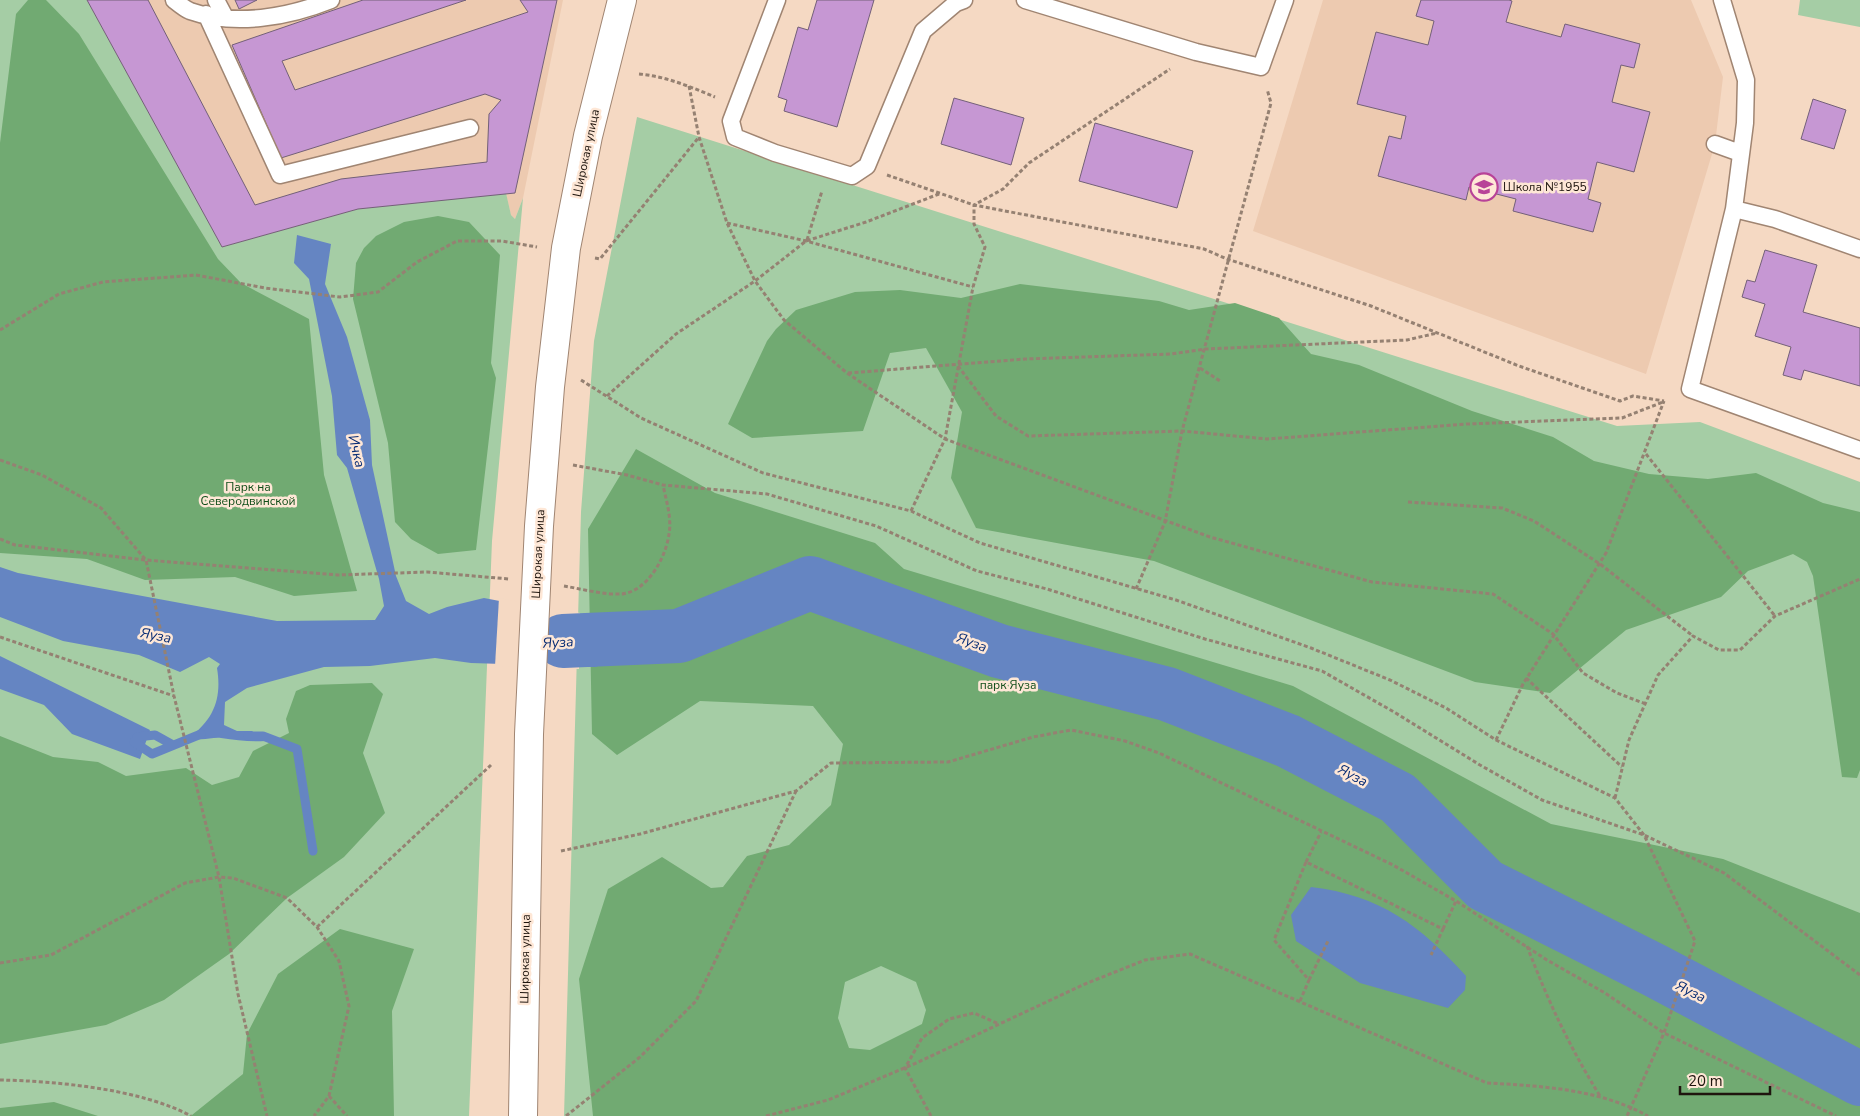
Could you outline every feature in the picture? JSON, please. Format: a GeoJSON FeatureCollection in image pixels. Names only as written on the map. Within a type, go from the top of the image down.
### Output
{"type":"FeatureCollection","features":[{"type":"Feature","properties":{"kind":"main road","name":"Широкая улица"},"geometry":{"type":"LineString","coordinates":[[523,1116],[529,734],[539,526],[550,387],[565,252],[588,136],[622,0]]}},
{"type":"Feature","properties":{"kind":"lane"},"geometry":{"type":"LineString","coordinates":[[174,0],[189,11],[241,20],[313,7],[332,0]]}},
{"type":"Feature","properties":{"kind":"lane"},"geometry":{"type":"LineString","coordinates":[[216,0],[225,17]]}},
{"type":"Feature","properties":{"kind":"lane"},"geometry":{"type":"LineString","coordinates":[[778,0],[731,121],[735,138],[828,170],[852,176],[867,166],[923,31],[956,3],[964,0]]}},
{"type":"Feature","properties":{"kind":"lane"},"geometry":{"type":"LineString","coordinates":[[1025,0],[1196,52],[1261,67],[1285,0]]}},
{"type":"Feature","properties":{"kind":"lane"},"geometry":{"type":"LineString","coordinates":[[1722,0],[1746,80],[1745,123],[1734,209],[1690,389],[1860,450]]}},
{"type":"Feature","properties":{"kind":"lane"},"geometry":{"type":"LineString","coordinates":[[206,14],[280,174],[470,128]]}},
{"type":"Feature","properties":{"kind":"lane"},"geometry":{"type":"LineString","coordinates":[[1715,144],[1740,152]]}},
{"type":"Feature","properties":{"kind":"lane"},"geometry":{"type":"LineString","coordinates":[[1734,209],[1774,219],[1860,249]]}},
{"type":"Feature","properties":{"kind":"path"},"geometry":{"type":"LineString","coordinates":[[974,205],[1003,188],[1029,163],[1109,108],[1196,52]]}},
{"type":"Feature","properties":{"kind":"path"},"geometry":{"type":"LineString","coordinates":[[1136,589],[1165,522],[1182,431],[1206,349],[1211,318],[1271,103],[1261,67]]}},
{"type":"Feature","properties":{"kind":"path"},"geometry":{"type":"LineString","coordinates":[[639,74],[650,75],[689,86],[737,106]]}},
{"type":"Feature","properties":{"kind":"path"},"geometry":{"type":"LineString","coordinates":[[689,86],[699,137],[727,223],[754,281],[784,320],[848,373],[945,439],[1165,522],[1210,537],[1372,582],[1493,594],[1553,634],[1583,673],[1617,693],[1646,704]]}},
{"type":"Feature","properties":{"kind":"path"},"geometry":{"type":"LineString","coordinates":[[0,330],[59,294],[103,282],[196,275],[266,288],[340,297],[378,292],[417,262],[457,241],[489,240],[600,259],[699,137]]}},
{"type":"Feature","properties":{"kind":"path"},"geometry":{"type":"LineString","coordinates":[[867,166],[939,194],[974,205],[1204,249],[1227,259],[1371,306],[1519,366],[1620,401],[1633,396],[1664,401]]}},
{"type":"Feature","properties":{"kind":"path"},"geometry":{"type":"LineString","coordinates":[[806,241],[828,170]]}},
{"type":"Feature","properties":{"kind":"path"},"geometry":{"type":"LineString","coordinates":[[607,396],[676,334],[754,281],[806,241],[866,222],[939,194]]}},
{"type":"Feature","properties":{"kind":"path"},"geometry":{"type":"LineString","coordinates":[[911,511],[945,439],[973,287],[985,247],[974,224],[974,205]]}},
{"type":"Feature","properties":{"kind":"path"},"geometry":{"type":"LineString","coordinates":[[727,223],[806,241],[973,287]]}},
{"type":"Feature","properties":{"kind":"path"},"geometry":{"type":"LineString","coordinates":[[848,373],[958,366],[1025,359],[1171,354],[1206,349],[1407,340],[1438,333]]}},
{"type":"Feature","properties":{"kind":"path"},"geometry":{"type":"LineString","coordinates":[[958,366],[996,416],[1028,436],[1182,431],[1267,440],[1467,424],[1622,418],[1690,389]]}},
{"type":"Feature","properties":{"kind":"path"},"geometry":{"type":"LineString","coordinates":[[1200,368],[1220,381]]}},
{"type":"Feature","properties":{"kind":"path"},"geometry":{"type":"LineString","coordinates":[[580,380],[641,418],[762,473],[911,511],[975,541],[1176,600],[1311,648],[1390,680],[1446,708],[1496,740],[1615,798],[1644,836],[1696,941],[1664,1033],[1627,1116]]}},
{"type":"Feature","properties":{"kind":"path"},"geometry":{"type":"LineString","coordinates":[[1496,740],[1526,678],[1606,553],[1664,401]]}},
{"type":"Feature","properties":{"kind":"path"},"geometry":{"type":"LineString","coordinates":[[1645,454],[1775,616]]}},
{"type":"Feature","properties":{"kind":"path"},"geometry":{"type":"LineString","coordinates":[[0,460],[42,475],[101,508],[146,560],[174,695],[219,877],[238,994],[267,1116]]}},
{"type":"Feature","properties":{"kind":"path"},"geometry":{"type":"LineString","coordinates":[[571,465],[628,475],[663,484],[767,494],[876,526],[977,571],[1048,589],[1205,640],[1322,671],[1542,800],[1644,836],[1724,873],[1860,975]]}},
{"type":"Feature","properties":{"kind":"path"},"geometry":{"type":"LineString","coordinates":[[623,594],[644,584],[659,564],[670,534],[663,484]]}},
{"type":"Feature","properties":{"kind":"path"},"geometry":{"type":"LineString","coordinates":[[1408,502],[1502,508],[1534,521],[1600,564],[1693,636],[1719,650],[1740,650],[1775,616],[1860,578]]}},
{"type":"Feature","properties":{"kind":"path"},"geometry":{"type":"LineString","coordinates":[[0,538],[15,545],[146,560],[338,575],[426,572],[502,579]]}},
{"type":"Feature","properties":{"kind":"path"},"geometry":{"type":"LineString","coordinates":[[1615,798],[1629,740],[1658,675],[1693,636]]}},
{"type":"Feature","properties":{"kind":"path"},"geometry":{"type":"LineString","coordinates":[[0,637],[174,695]]}},
{"type":"Feature","properties":{"kind":"path"},"geometry":{"type":"LineString","coordinates":[[1526,678],[1623,768]]}},
{"type":"Feature","properties":{"kind":"path"},"geometry":{"type":"LineString","coordinates":[[561,851],[640,834],[796,791],[832,763],[948,762],[1033,737],[1071,730],[1125,741],[1159,753],[1392,865],[1456,901],[1605,993],[1664,1033],[1836,1116]]}},
{"type":"Feature","properties":{"kind":"path"},"geometry":{"type":"LineString","coordinates":[[318,927],[491,765]]}},
{"type":"Feature","properties":{"kind":"path"},"geometry":{"type":"LineString","coordinates":[[566,1116],[640,1057],[696,1001],[796,791]]}},
{"type":"Feature","properties":{"kind":"path"},"geometry":{"type":"LineString","coordinates":[[1309,980],[1274,940],[1306,862],[1322,832]]}},
{"type":"Feature","properties":{"kind":"path"},"geometry":{"type":"LineString","coordinates":[[1306,862],[1443,929]]}},
{"type":"Feature","properties":{"kind":"path"},"geometry":{"type":"LineString","coordinates":[[0,963],[51,955],[185,883],[219,877],[234,878],[287,898],[318,927],[339,961],[349,1006],[329,1096],[314,1116]]}},
{"type":"Feature","properties":{"kind":"path"},"geometry":{"type":"LineString","coordinates":[[1431,955],[1456,901]]}},
{"type":"Feature","properties":{"kind":"path"},"geometry":{"type":"LineString","coordinates":[[1300,1001],[1328,941]]}},
{"type":"Feature","properties":{"kind":"path"},"geometry":{"type":"LineString","coordinates":[[1527,946],[1544,991],[1572,1052],[1600,1096]]}},
{"type":"Feature","properties":{"kind":"path"},"geometry":{"type":"LineString","coordinates":[[766,1116],[828,1100],[905,1068],[1085,984],[1146,960],[1190,954],[1487,1083],[1534,1085],[1600,1096],[1631,1107],[1648,1116]]}},
{"type":"Feature","properties":{"kind":"path"},"geometry":{"type":"LineString","coordinates":[[905,1068],[922,1038],[949,1019],[974,1013],[1000,1024]]}},
{"type":"Feature","properties":{"kind":"path"},"geometry":{"type":"LineString","coordinates":[[905,1068],[931,1116]]}},
{"type":"Feature","properties":{"kind":"path"},"geometry":{"type":"LineString","coordinates":[[0,1080],[40,1080],[112,1092],[174,1107],[191,1116]]}},
{"type":"Feature","properties":{"kind":"path"},"geometry":{"type":"LineString","coordinates":[[329,1096],[347,1116]]}},
{"type":"Feature","properties":{"kind":"shaded area"},"geometry":{"type":"Polygon","coordinates":[[[87,0],[563,0],[523,198],[515,219],[511,215],[506,194],[358,209],[222,247],[87,0]]]}},
{"type":"Feature","properties":{"kind":"shaded area","name":"Школа №1955"},"geometry":{"type":"Polygon","coordinates":[[[1323,0],[1691,0],[1723,77],[1715,144],[1646,374],[1253,231],[1323,0]]]}},
{"type":"Feature","properties":{"kind":"green space","name":"Парк на Северодвинской"},"geometry":{"type":"Polygon","coordinates":[[[0,0],[87,0],[222,247],[358,209],[506,193],[511,215],[515,219],[523,198],[492,541],[469,1116],[0,1116],[0,0]]]}},
{"type":"Feature","properties":{"kind":"green space"},"geometry":{"type":"Polygon","coordinates":[[[28,0],[46,0],[79,34],[218,259],[241,283],[309,319],[324,475],[357,591],[294,596],[235,577],[145,580],[87,559],[0,553],[0,143],[16,14],[28,0]]]}},
{"type":"Feature","properties":{"kind":"green space"},"geometry":{"type":"Polygon","coordinates":[[[1800,0],[1860,0],[1860,27],[1798,15],[1800,0]]]}},
{"type":"Feature","properties":{"kind":"green space","name":"парк Яуза"},"geometry":{"type":"Polygon","coordinates":[[[637,117],[1617,426],[1700,422],[1860,482],[1860,1116],[564,1116],[581,512],[594,341],[637,117]]]}},
{"type":"Feature","properties":{"kind":"green space"},"geometry":{"type":"Polygon","coordinates":[[[438,216],[469,222],[500,255],[491,363],[496,378],[476,550],[438,554],[411,539],[395,522],[388,443],[353,299],[356,263],[364,248],[376,236],[404,222],[438,216]]]}},
{"type":"Feature","properties":{"kind":"green space"},"geometry":{"type":"Polygon","coordinates":[[[1020,284],[1159,301],[1189,310],[1235,303],[1279,318],[1311,354],[1359,365],[1472,411],[1553,437],[1594,461],[1649,474],[1708,479],[1756,473],[1823,503],[1860,512],[1860,770],[1857,778],[1842,777],[1813,576],[1807,562],[1793,554],[1748,571],[1721,597],[1626,630],[1550,693],[1475,682],[1154,561],[976,528],[951,478],[962,412],[926,348],[890,353],[863,431],[752,438],[728,424],[767,341],[776,329],[796,310],[855,292],[900,290],[961,298],[1020,284]]]}},
{"type":"Feature","properties":{"kind":"green space"},"geometry":{"type":"Polygon","coordinates":[[[636,449],[715,493],[875,543],[904,569],[1293,686],[1551,824],[1723,859],[1860,913],[1860,1116],[593,1116],[579,979],[608,889],[662,857],[711,888],[723,887],[747,856],[789,845],[831,805],[843,744],[813,706],[700,701],[617,755],[592,734],[588,529],[636,449]],[[881,966],[845,982],[838,1018],[849,1048],[870,1050],[922,1024],[926,1010],[916,982],[881,966]]]}},
{"type":"Feature","properties":{"kind":"green space"},"geometry":{"type":"Polygon","coordinates":[[[372,683],[383,694],[363,753],[385,813],[344,857],[287,898],[229,954],[164,1000],[106,1025],[0,1044],[0,736],[53,757],[98,762],[126,776],[186,768],[212,785],[239,777],[253,751],[289,733],[286,719],[296,691],[310,685],[372,683]]]}},
{"type":"Feature","properties":{"kind":"green space"},"geometry":{"type":"Polygon","coordinates":[[[340,929],[414,949],[392,1011],[394,1116],[188,1116],[192,1115],[243,1074],[247,1034],[278,974],[340,929]]]}},
{"type":"Feature","properties":{"kind":"green space"},"geometry":{"type":"Polygon","coordinates":[[[54,1102],[98,1116],[0,1116],[0,1108],[54,1102]]]}},
{"type":"Feature","properties":{"kind":"water","name":"Ичка"},"geometry":{"type":"Polygon","coordinates":[[[297,235],[331,244],[325,284],[347,337],[370,420],[372,465],[396,576],[406,601],[429,614],[447,607],[484,598],[617,623],[638,640],[596,667],[471,663],[435,658],[370,666],[324,667],[247,688],[225,702],[224,725],[237,731],[252,731],[265,741],[221,738],[198,739],[190,737],[205,723],[217,698],[217,668],[220,664],[209,657],[180,672],[139,655],[63,641],[0,617],[0,567],[18,573],[277,621],[375,620],[384,606],[379,579],[347,468],[337,455],[332,396],[309,279],[294,263],[297,235]]]}},
{"type":"Feature","properties":{"kind":"water"},"geometry":{"type":"Polygon","coordinates":[[[0,656],[150,730],[140,759],[72,734],[44,705],[0,689],[0,656]]]}},
{"type":"Feature","properties":{"kind":"water"},"geometry":{"type":"Polygon","coordinates":[[[1311,887],[1358,897],[1398,916],[1432,942],[1466,976],[1465,990],[1448,1008],[1360,983],[1296,941],[1291,915],[1311,887]]]}},
{"type":"Feature","properties":{"kind":"pier"},"geometry":{"type":"Polygon","coordinates":[[[499,598],[580,613],[579,669],[495,666],[499,598]]]}},
{"type":"Feature","properties":{"kind":"building"},"geometry":{"type":"Polygon","coordinates":[[[87,0],[148,0],[255,205],[341,179],[487,162],[489,114],[501,100],[485,94],[281,158],[232,45],[363,0],[466,0],[282,61],[295,90],[528,12],[520,0],[557,0],[515,193],[358,209],[222,247],[87,0]]]}},
{"type":"Feature","properties":{"kind":"building"},"geometry":{"type":"Polygon","coordinates":[[[235,0],[257,0],[239,9],[235,0]]]}},
{"type":"Feature","properties":{"kind":"building"},"geometry":{"type":"Polygon","coordinates":[[[817,0],[874,0],[837,127],[784,111],[787,100],[778,97],[798,27],[808,30],[817,0]]]}},
{"type":"Feature","properties":{"kind":"building"},"geometry":{"type":"Polygon","coordinates":[[[1421,0],[1509,0],[1512,1],[1506,22],[1561,37],[1565,24],[1640,44],[1634,68],[1621,65],[1612,102],[1650,112],[1634,172],[1597,162],[1588,199],[1601,203],[1593,232],[1513,211],[1516,199],[1469,187],[1466,200],[1378,176],[1389,136],[1401,139],[1406,116],[1357,104],[1376,32],[1428,45],[1434,21],[1416,16],[1421,0]]]}},
{"type":"Feature","properties":{"kind":"building"},"geometry":{"type":"Polygon","coordinates":[[[954,98],[1024,118],[1011,165],[941,144],[954,98]]]}},
{"type":"Feature","properties":{"kind":"building"},"geometry":{"type":"Polygon","coordinates":[[[1813,99],[1846,110],[1834,149],[1801,139],[1813,99]]]}},
{"type":"Feature","properties":{"kind":"building"},"geometry":{"type":"Polygon","coordinates":[[[1095,123],[1193,151],[1177,208],[1079,181],[1095,123]]]}},
{"type":"Feature","properties":{"kind":"building"},"geometry":{"type":"Polygon","coordinates":[[[1765,250],[1817,265],[1803,312],[1860,328],[1860,386],[1804,370],[1801,380],[1783,375],[1791,347],[1755,336],[1765,304],[1742,297],[1747,280],[1755,282],[1765,250]]]}},
{"type":"Feature","properties":{"kind":"waterway","name":"Яуза"},"geometry":{"type":"LineString","coordinates":[[563,641],[679,636],[810,583],[999,651],[1167,694],[1288,741],[1398,798],[1485,885],[1656,971],[1860,1079]]}},
{"type":"Feature","properties":{"kind":"waterway"},"geometry":{"type":"LineString","coordinates":[[134,742],[152,754],[201,734]]}},
{"type":"Feature","properties":{"kind":"waterway"},"geometry":{"type":"LineString","coordinates":[[137,737],[155,735],[173,745]]}},
{"type":"Feature","properties":{"kind":"waterway"},"geometry":{"type":"LineString","coordinates":[[248,736],[263,736],[297,749],[313,851]]}},
{"type":"Feature","properties":{"kind":"place","name":"Школа №1955"},"geometry":{"type":"Point","coordinates":[1484,187]}}]}
